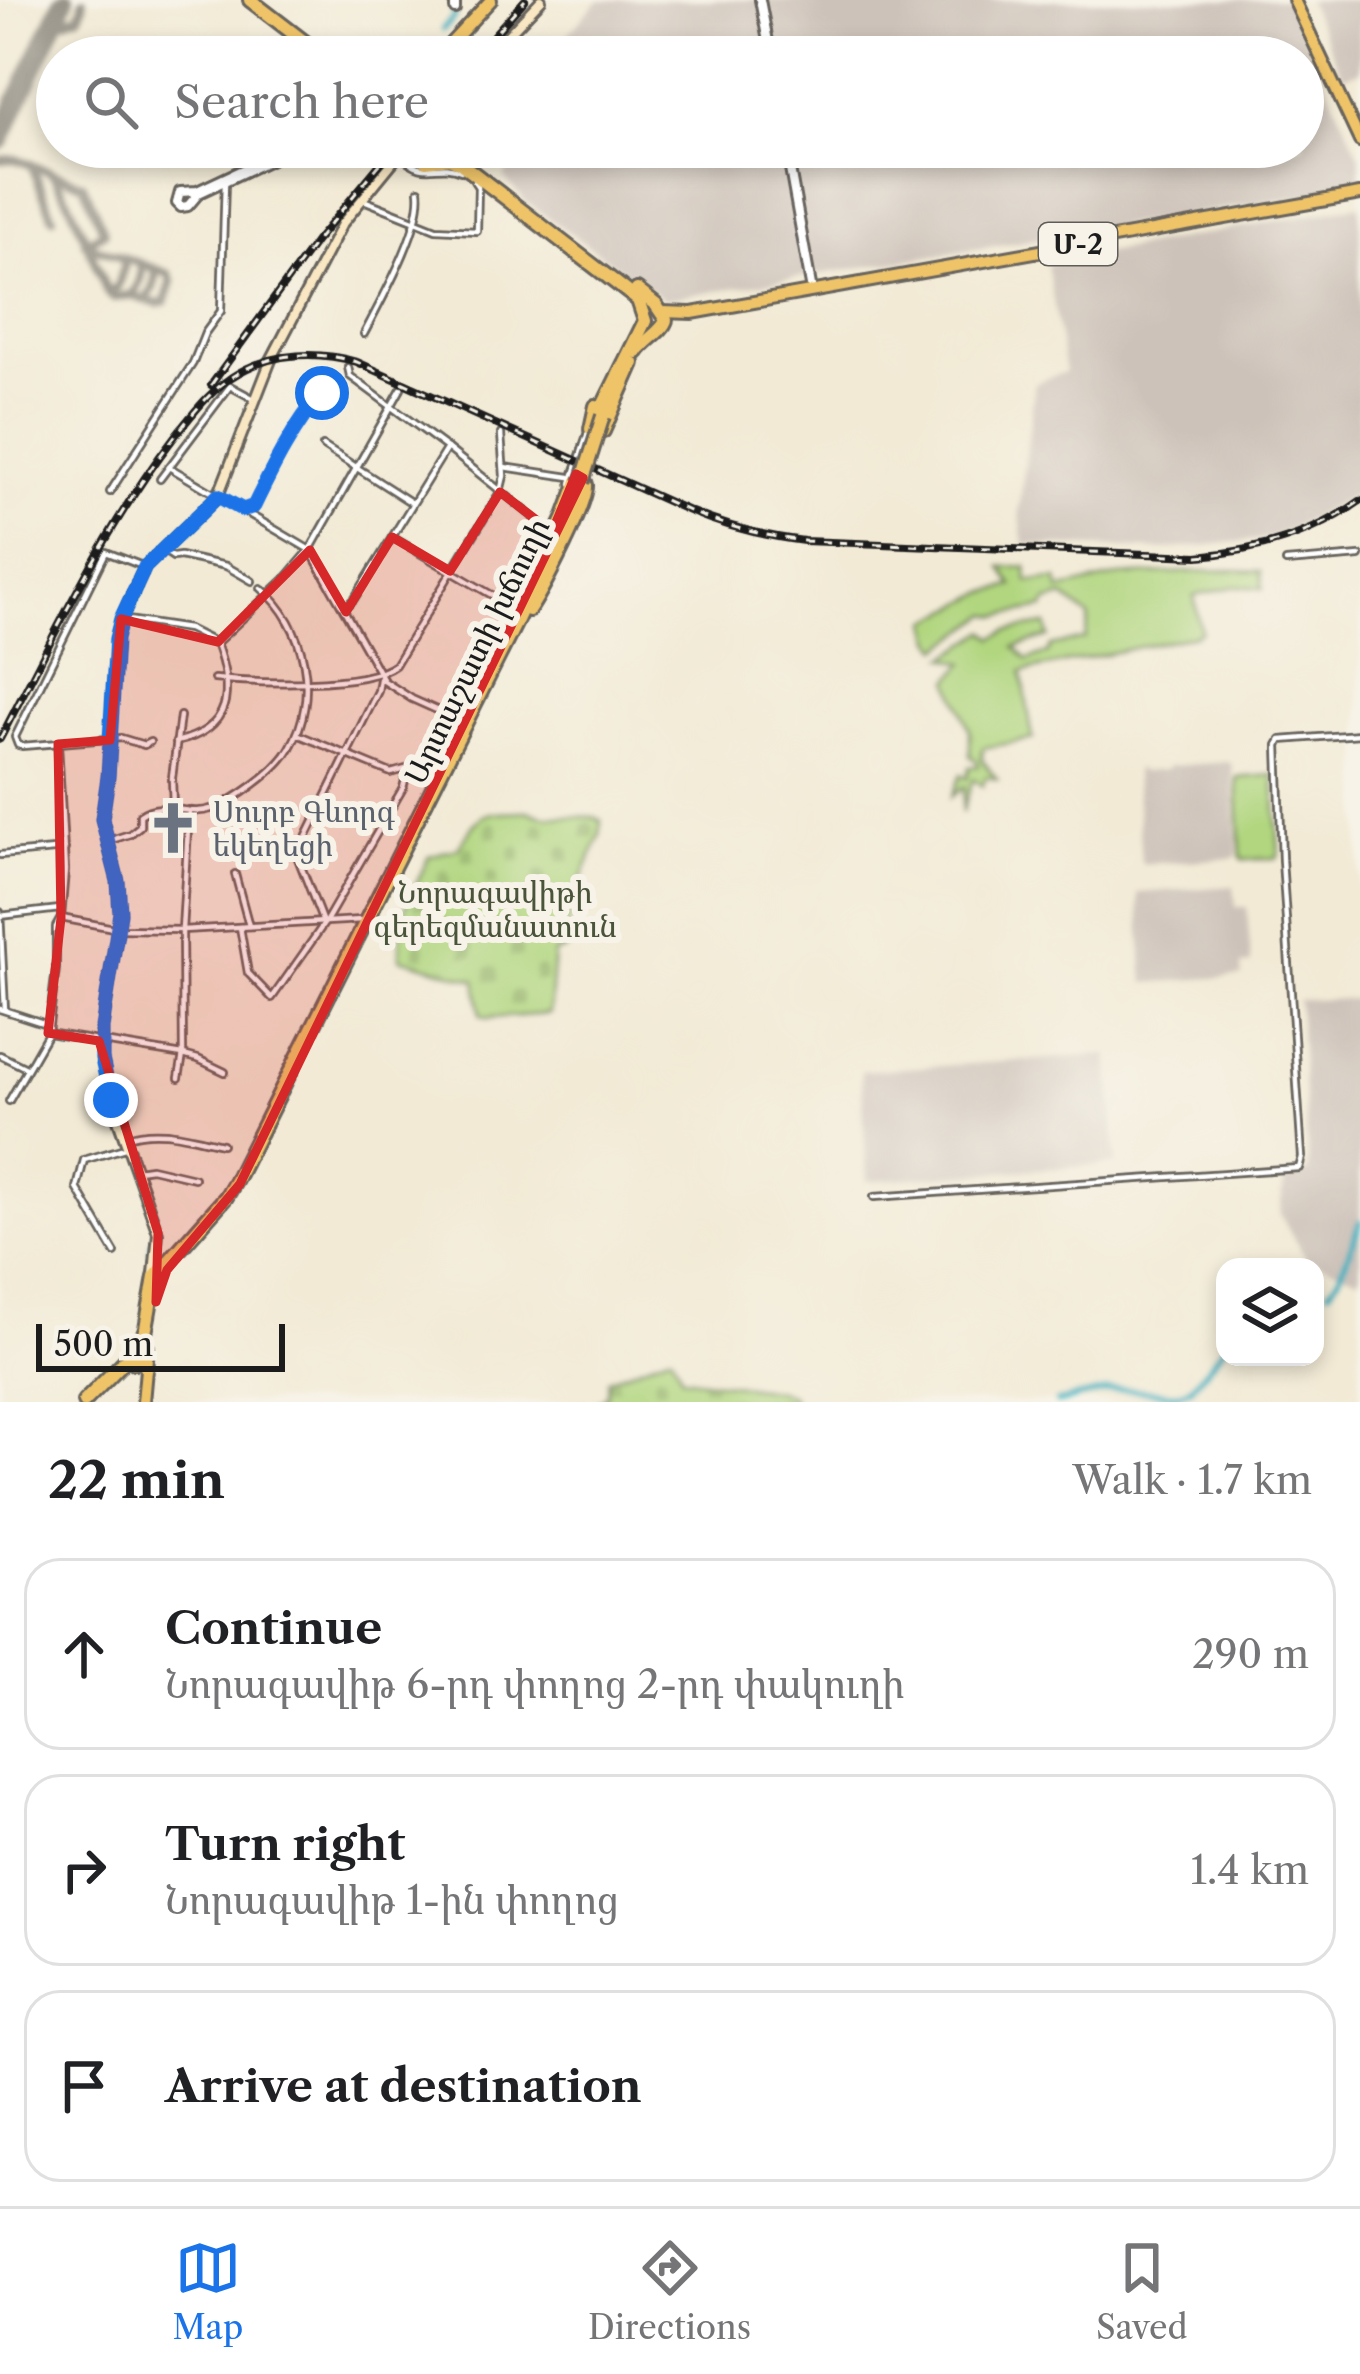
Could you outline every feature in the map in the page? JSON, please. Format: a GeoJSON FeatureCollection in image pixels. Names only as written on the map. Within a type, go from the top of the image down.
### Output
{"type":"FeatureCollection","features":[{"type":"Feature","properties":{"kind":"highway"},"geometry":{"type":"LineString","coordinates":[[254,0],[300,36]]}},
{"type":"Feature","properties":{"kind":"highway"},"geometry":{"type":"LineString","coordinates":[[467,168],[640,303],[643,330],[604,431],[591,429]]}},
{"type":"Feature","properties":{"kind":"highway"},"geometry":{"type":"LineString","coordinates":[[472,168],[653,302],[666,320],[661,330]]}},
{"type":"Feature","properties":{"kind":"highway","name":"Արտաշատի խճուղի"},"geometry":{"type":"LineString","coordinates":[[152,1308],[167,1270],[240,1184],[519,615],[600,416],[651,310],[662,312]]}},
{"type":"Feature","properties":{"kind":"highway","name":"Արտաշատի խճուղի"},"geometry":{"type":"LineString","coordinates":[[643,330],[661,330]]}},
{"type":"Feature","properties":{"kind":"highway","name":"Արտաշատի խճուղի"},"geometry":{"type":"LineString","coordinates":[[153,1282],[236,1180],[510,634],[564,519],[577,478]]}},
{"type":"Feature","properties":{"kind":"highway","name":"Մ-2"},"geometry":{"type":"LineString","coordinates":[[94,1402],[140,1365],[152,1338],[153,1282]]}},
{"type":"Feature","properties":{"kind":"highway","name":"Մ-2"},"geometry":{"type":"LineString","coordinates":[[84,1402],[139,1346],[152,1308]]}},
{"type":"Feature","properties":{"kind":"main road"},"geometry":{"type":"LineString","coordinates":[[454,36],[487,0]]}},
{"type":"Feature","properties":{"kind":"main road"},"geometry":{"type":"LineString","coordinates":[[507,36],[542,0]]}},
{"type":"Feature","properties":{"kind":"main road"},"geometry":{"type":"LineString","coordinates":[[1296,0],[1314,36]]}},
{"type":"Feature","properties":{"kind":"main road"},"geometry":{"type":"LineString","coordinates":[[1296,0],[1312,36]]}},
{"type":"Feature","properties":{"kind":"main road"},"geometry":{"type":"LineString","coordinates":[[1324,57],[1360,130]]}},
{"type":"Feature","properties":{"kind":"main road"},"geometry":{"type":"LineString","coordinates":[[1324,62],[1360,141]]}},
{"type":"Feature","properties":{"kind":"main road"},"geometry":{"type":"LineString","coordinates":[[153,1282],[158,1233],[106,1083],[101,1042],[119,929],[118,881],[102,819],[121,619],[145,567],[218,496],[271,360],[342,224],[388,168]]}},
{"type":"Feature","properties":{"kind":"main road","name":"Արտաշատի խճուղի"},"geometry":{"type":"LineString","coordinates":[[662,312],[692,313],[1360,196]]}},
{"type":"Feature","properties":{"kind":"main road","name":"Արտաշատի խճուղի"},"geometry":{"type":"LineString","coordinates":[[661,330],[692,313]]}},
{"type":"Feature","properties":{"kind":"main road"},"geometry":{"type":"LineString","coordinates":[[140,1365],[143,1402]]}},
{"type":"Feature","properties":{"kind":"street"},"geometry":{"type":"LineString","coordinates":[[760,0],[766,36]]}},
{"type":"Feature","properties":{"kind":"street"},"geometry":{"type":"LineString","coordinates":[[190,196],[249,168]]}},
{"type":"Feature","properties":{"kind":"street"},"geometry":{"type":"LineString","coordinates":[[360,199],[436,230],[477,232],[475,182],[454,168],[417,168]]}},
{"type":"Feature","properties":{"kind":"street"},"geometry":{"type":"LineString","coordinates":[[790,168],[812,291]]}},
{"type":"Feature","properties":{"kind":"street"},"geometry":{"type":"LineString","coordinates":[[110,492],[221,311],[225,179]]}},
{"type":"Feature","properties":{"kind":"street"},"geometry":{"type":"LineString","coordinates":[[364,334],[416,222],[419,190]]}},
{"type":"Feature","properties":{"kind":"street"},"geometry":{"type":"LineString","coordinates":[[349,367],[350,376],[552,532]]}},
{"type":"Feature","properties":{"kind":"street"},"geometry":{"type":"LineString","coordinates":[[160,479],[230,386],[256,400]]}},
{"type":"Feature","properties":{"kind":"street"},"geometry":{"type":"LineString","coordinates":[[216,644],[310,550],[401,388]]}},
{"type":"Feature","properties":{"kind":"street"},"geometry":{"type":"LineString","coordinates":[[243,510],[254,506],[311,406],[324,392],[333,395]]}},
{"type":"Feature","properties":{"kind":"street"},"geometry":{"type":"LineString","coordinates":[[504,467],[577,478],[591,429]]}},
{"type":"Feature","properties":{"kind":"street"},"geometry":{"type":"LineString","coordinates":[[214,679],[343,680],[380,674],[395,664],[500,492],[501,434]]}},
{"type":"Feature","properties":{"kind":"street"},"geometry":{"type":"LineString","coordinates":[[322,446],[412,503]]}},
{"type":"Feature","properties":{"kind":"street"},"geometry":{"type":"LineString","coordinates":[[344,608],[447,448]]}},
{"type":"Feature","properties":{"kind":"street"},"geometry":{"type":"LineString","coordinates":[[170,466],[310,550],[386,684],[461,721]]}},
{"type":"Feature","properties":{"kind":"street","name":"Արտաշատի խճուղի"},"geometry":{"type":"LineString","coordinates":[[157,1246],[162,1254],[169,1252],[234,1177],[461,721],[519,615],[577,478]]}},
{"type":"Feature","properties":{"kind":"street"},"geometry":{"type":"LineString","coordinates":[[392,537],[519,615]]}},
{"type":"Feature","properties":{"kind":"street"},"geometry":{"type":"LineString","coordinates":[[161,549],[173,557],[226,566],[252,581]]}},
{"type":"Feature","properties":{"kind":"street"},"geometry":{"type":"LineString","coordinates":[[145,567],[106,552],[15,733],[22,746],[121,739],[144,745],[150,742]]}},
{"type":"Feature","properties":{"kind":"street"},"geometry":{"type":"LineString","coordinates":[[1286,562],[1360,556]]}},
{"type":"Feature","properties":{"kind":"street"},"geometry":{"type":"LineString","coordinates":[[108,841],[136,830],[145,810],[216,808],[283,760],[297,734],[306,681],[301,647],[279,607],[261,588]]}},
{"type":"Feature","properties":{"kind":"street"},"geometry":{"type":"LineString","coordinates":[[121,619],[188,629],[216,644],[224,664],[226,694],[217,723],[199,736],[176,742]]}},
{"type":"Feature","properties":{"kind":"street"},"geometry":{"type":"LineString","coordinates":[[324,921],[297,856],[378,691],[380,674]]}},
{"type":"Feature","properties":{"kind":"street"},"geometry":{"type":"LineString","coordinates":[[173,808],[180,716]]}},
{"type":"Feature","properties":{"kind":"street"},"geometry":{"type":"LineString","coordinates":[[297,734],[391,772],[439,767]]}},
{"type":"Feature","properties":{"kind":"street"},"geometry":{"type":"LineString","coordinates":[[874,1197],[1299,1168],[1278,745],[1281,740],[1360,734]]}},
{"type":"Feature","properties":{"kind":"street"},"geometry":{"type":"LineString","coordinates":[[9,1101],[48,1029],[65,848],[58,744]]}},
{"type":"Feature","properties":{"kind":"street"},"geometry":{"type":"LineString","coordinates":[[240,927],[248,973],[272,998],[404,788],[408,768]]}},
{"type":"Feature","properties":{"kind":"street"},"geometry":{"type":"LineString","coordinates":[[178,1078],[183,1055],[182,930],[189,812]]}},
{"type":"Feature","properties":{"kind":"street"},"geometry":{"type":"LineString","coordinates":[[0,855],[65,848]]}},
{"type":"Feature","properties":{"kind":"street"},"geometry":{"type":"LineString","coordinates":[[235,874],[249,926]]}},
{"type":"Feature","properties":{"kind":"street"},"geometry":{"type":"LineString","coordinates":[[225,1072],[183,1055],[48,1029],[3,1010],[0,914],[60,914],[119,929],[362,920]]}},
{"type":"Feature","properties":{"kind":"street"},"geometry":{"type":"LineString","coordinates":[[0,1055],[26,1068]]}},
{"type":"Feature","properties":{"kind":"street"},"geometry":{"type":"LineString","coordinates":[[115,1252],[77,1188],[83,1160],[126,1143],[140,1132],[166,1132],[222,1144]]}},
{"type":"Feature","properties":{"kind":"street"},"geometry":{"type":"LineString","coordinates":[[137,1170],[151,1168],[194,1178]]}},
{"type":"Feature","properties":{"kind":"highlighted area"},"geometry":{"type":"Polygon","coordinates":[[[576,474],[583,478],[240,1184],[167,1270],[156,1302],[158,1233],[99,1041],[48,1033],[61,918],[58,744],[110,740],[121,619],[218,642],[310,550],[346,612],[392,537],[450,571],[500,492],[552,532],[576,474]]]}},
{"type":"Feature","properties":{"kind":"shaded area"},"geometry":{"type":"Polygon","coordinates":[[[599,0],[1287,0],[1304,36],[566,36],[599,0]]]}},
{"type":"Feature","properties":{"kind":"shaded area"},"geometry":{"type":"Polygon","coordinates":[[[1307,0],[1360,0],[1360,71],[1343,76],[1307,0]]]}},
{"type":"Feature","properties":{"kind":"shaded area"},"geometry":{"type":"Polygon","coordinates":[[[1324,79],[1360,156],[1360,187],[664,299],[526,202],[504,178],[509,168],[1324,168],[1324,79]]]}},
{"type":"Feature","properties":{"kind":"shaded area"},"geometry":{"type":"Polygon","coordinates":[[[1360,205],[1359,493],[1272,538],[1164,550],[1024,544],[1019,511],[1035,383],[1065,372],[1047,264],[1360,205]]]}},
{"type":"Feature","properties":{"kind":"shaded area"},"geometry":{"type":"Polygon","coordinates":[[[1229,762],[1235,858],[1141,862],[1137,768],[1141,772],[1229,762]]]}},
{"type":"Feature","properties":{"kind":"shaded area"},"geometry":{"type":"Polygon","coordinates":[[[1234,886],[1236,907],[1247,907],[1251,964],[1241,965],[1242,976],[1145,983],[1138,893],[1234,886]]]}},
{"type":"Feature","properties":{"kind":"shaded area"},"geometry":{"type":"Polygon","coordinates":[[[1360,999],[1360,1278],[1324,1265],[1324,1258],[1306,1258],[1280,1215],[1285,1175],[1309,1172],[1298,1000],[1360,999]]]}},
{"type":"Feature","properties":{"kind":"shaded area"},"geometry":{"type":"Polygon","coordinates":[[[1109,1055],[1116,1164],[867,1181],[861,1071],[1109,1055]]]}},
{"type":"Feature","properties":{"kind":"green space"},"geometry":{"type":"Polygon","coordinates":[[[1027,567],[1028,582],[1058,580],[1060,590],[1119,576],[1226,570],[1261,571],[1263,588],[1236,586],[1194,596],[1201,631],[1195,635],[1022,672],[1033,739],[983,748],[982,760],[997,779],[986,777],[982,786],[973,779],[962,813],[964,787],[952,796],[961,774],[967,778],[969,767],[978,766],[970,756],[970,731],[950,680],[965,663],[946,657],[986,631],[994,638],[1046,625],[1049,637],[1015,647],[1028,660],[1048,653],[1051,646],[1085,639],[1089,617],[1064,597],[1047,602],[1044,608],[990,614],[940,648],[929,621],[984,593],[1013,586],[1002,568],[1027,567]]]}},
{"type":"Feature","properties":{"kind":"green space"},"geometry":{"type":"Polygon","coordinates":[[[1274,775],[1279,854],[1277,858],[1244,860],[1237,778],[1274,775]]]}},
{"type":"Feature","properties":{"kind":"green space","name":"Նորագավիթի գերեզմանատուն"},"geometry":{"type":"Polygon","coordinates":[[[527,811],[594,817],[601,820],[600,836],[570,906],[567,949],[554,953],[549,1014],[489,1018],[481,1015],[476,980],[400,958],[401,917],[429,856],[458,848],[485,816],[527,811]]]}},
{"type":"Feature","properties":{"kind":"green space"},"geometry":{"type":"Polygon","coordinates":[[[671,1354],[682,1377],[780,1391],[792,1396],[792,1402],[598,1402],[607,1395],[608,1379],[671,1354]]]}},
{"type":"Feature","properties":{"kind":"waterway"},"geometry":{"type":"LineString","coordinates":[[443,29],[455,16],[453,10]]}},
{"type":"Feature","properties":{"kind":"waterway"},"geometry":{"type":"LineString","coordinates":[[1329,1290],[1340,1276],[1360,1222]]}},
{"type":"Feature","properties":{"kind":"waterway"},"geometry":{"type":"LineString","coordinates":[[151,1251],[154,1239]]}},
{"type":"Feature","properties":{"kind":"waterway"},"geometry":{"type":"LineString","coordinates":[[1057,1402],[1128,1389],[1176,1394],[1190,1389],[1216,1357]]}},
{"type":"Feature","properties":{"kind":"taxiway"},"geometry":{"type":"LineString","coordinates":[[50,31],[57,23],[79,15],[83,0]]}},
{"type":"Feature","properties":{"kind":"taxiway"},"geometry":{"type":"LineString","coordinates":[[0,160],[15,159],[36,167]]}},
{"type":"Feature","properties":{"kind":"taxiway"},"geometry":{"type":"LineString","coordinates":[[31,164],[53,217]]}},
{"type":"Feature","properties":{"kind":"taxiway"},"geometry":{"type":"LineString","coordinates":[[39,168],[83,184],[104,232],[85,243]]}},
{"type":"Feature","properties":{"kind":"taxiway"},"geometry":{"type":"LineString","coordinates":[[49,171],[73,211],[81,229],[89,247],[108,294],[165,302],[172,281],[169,274],[86,244]]}},
{"type":"Feature","properties":{"kind":"taxiway"},"geometry":{"type":"LineString","coordinates":[[105,288],[117,287],[125,264],[121,257]]}},
{"type":"Feature","properties":{"kind":"taxiway"},"geometry":{"type":"LineString","coordinates":[[130,295],[140,280],[139,263]]}},
{"type":"Feature","properties":{"kind":"taxiway"},"geometry":{"type":"LineString","coordinates":[[143,300],[153,286],[154,269]]}},
{"type":"Feature","properties":{"kind":"runway"},"geometry":{"type":"LineString","coordinates":[[48,36],[64,0]]}},
{"type":"Feature","properties":{"kind":"runway"},"geometry":{"type":"LineString","coordinates":[[0,140],[36,61]]}},
{"type":"Feature","properties":{"kind":"railway"},"geometry":{"type":"LineString","coordinates":[[493,36],[525,0]]}},
{"type":"Feature","properties":{"kind":"railway"},"geometry":{"type":"LineString","coordinates":[[211,385],[316,241],[377,168]]}},
{"type":"Feature","properties":{"kind":"railway"},"geometry":{"type":"LineString","coordinates":[[0,739],[60,622],[149,471],[204,401],[230,378],[282,357],[313,355],[357,362],[703,517],[804,541],[1198,556],[1283,540],[1323,524],[1360,501]]}},
{"type":"Feature","properties":{"kind":"place","name":"Սուրբ Գևորգ եկեղեցի"},"geometry":{"type":"Point","coordinates":[173,828]}},
{"type":"Feature","properties":{"kind":"route"},"geometry":{"type":"LineString","coordinates":[[111,1100],[102,1059],[102,1028],[120,913],[118,881],[102,819],[119,626],[145,567],[218,496],[243,510],[254,506],[260,489],[322,393]]}}]}
